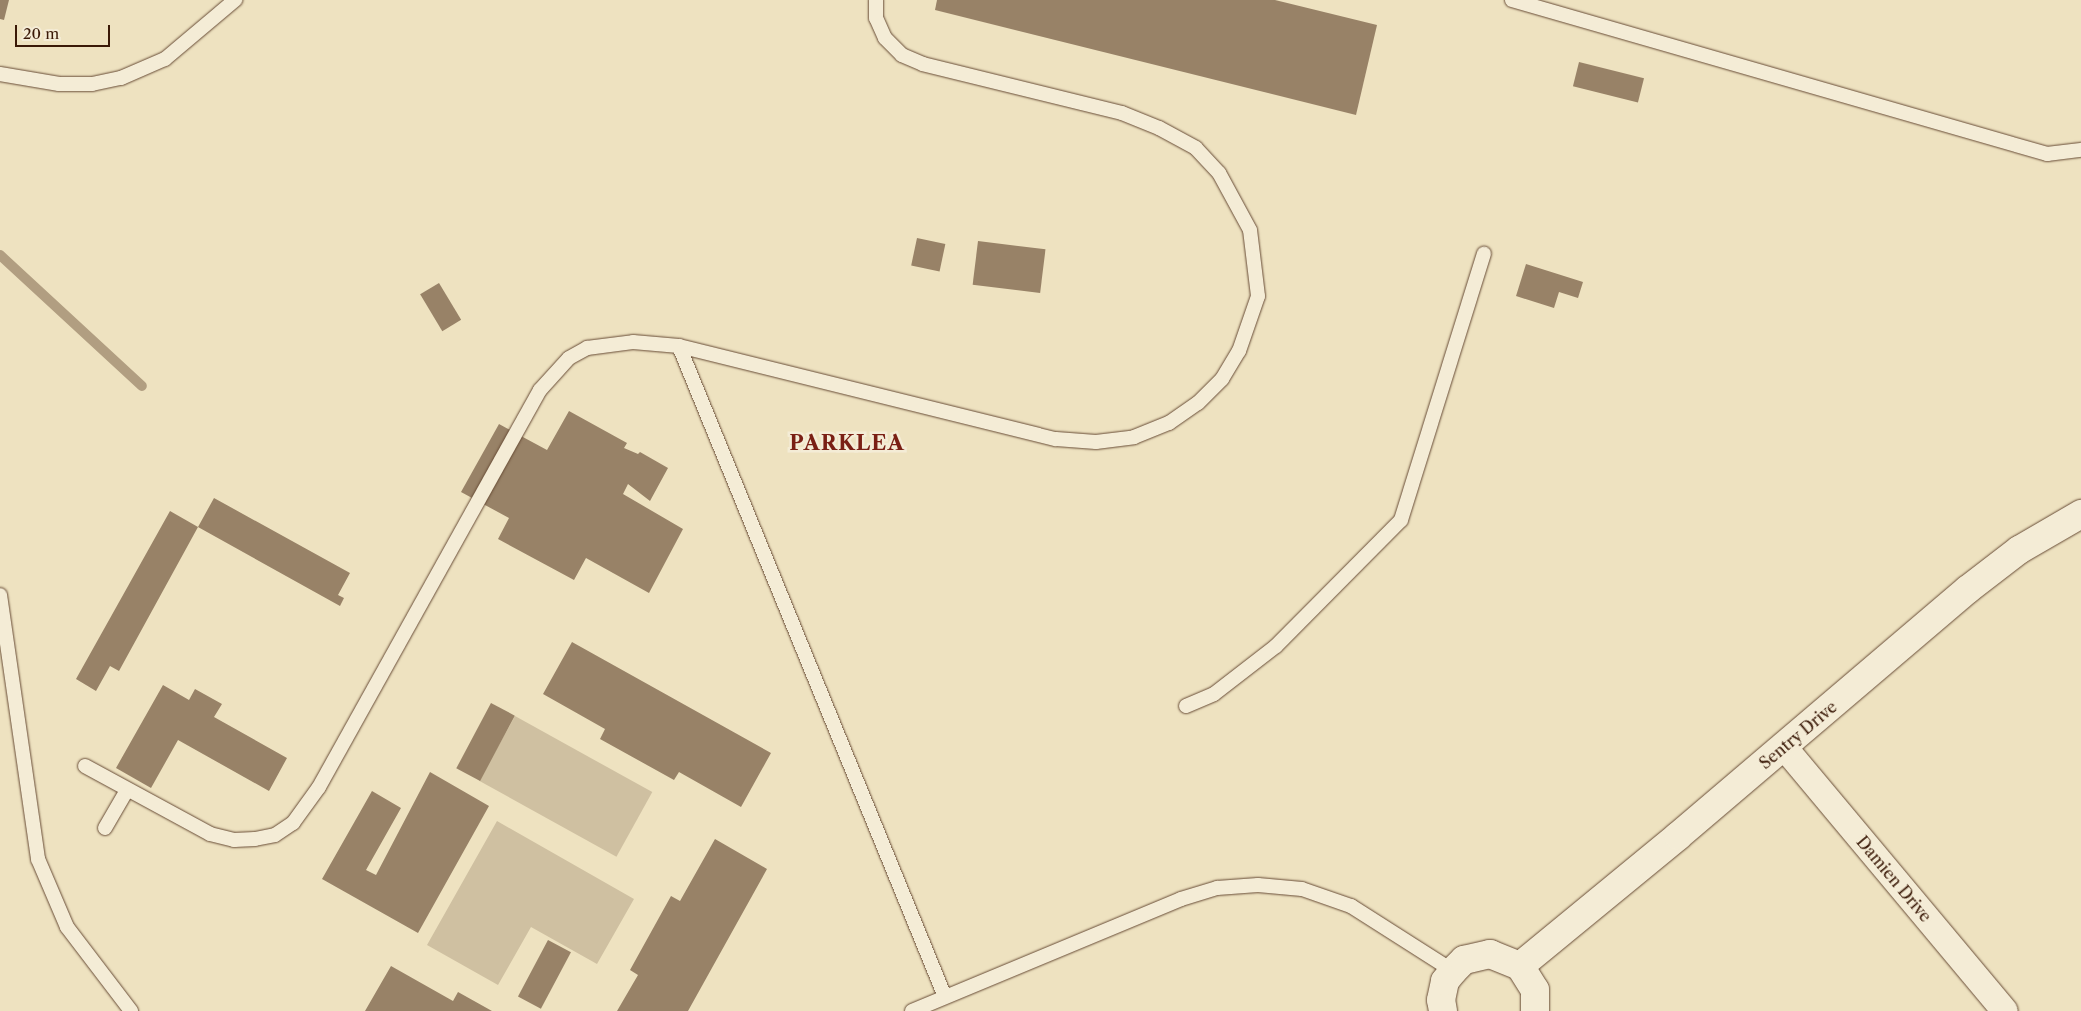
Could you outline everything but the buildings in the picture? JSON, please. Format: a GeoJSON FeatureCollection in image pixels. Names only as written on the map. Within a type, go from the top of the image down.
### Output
{"type":"FeatureCollection","features":[{"type":"Feature","properties":{"kind":"street","name":"Sentry Drive"},"geometry":{"type":"LineString","coordinates":[[1520,966],[1784,747],[1967,590],[2019,550],[2081,514]]}},
{"type":"Feature","properties":{"kind":"street","name":"Damien Drive"},"geometry":{"type":"LineString","coordinates":[[1784,747],[2005,1011]]}},
{"type":"Feature","properties":{"kind":"street"},"geometry":{"type":"LineString","coordinates":[[1442,1011],[1440,1000],[1445,981],[1453,971],[1464,960],[1490,954],[1520,966],[1535,990],[1535,1011]]}},
{"type":"Feature","properties":{"kind":"lane"},"geometry":{"type":"LineString","coordinates":[[0,74],[59,84],[92,84],[121,78],[165,59],[235,0]]}},
{"type":"Feature","properties":{"kind":"lane"},"geometry":{"type":"LineString","coordinates":[[84,766],[186,824],[234,840],[275,835],[293,823],[318,787],[540,390],[554,372],[569,358],[587,348],[632,342],[679,346],[1056,438],[1096,442],[1134,437],[1169,423],[1198,404],[1222,378],[1239,351],[1258,296],[1250,230],[1219,173],[1196,148],[1159,128],[1122,113],[923,64],[902,55],[885,38],[876,18],[876,0]]}},
{"type":"Feature","properties":{"kind":"lane"},"geometry":{"type":"LineString","coordinates":[[1512,0],[2047,154],[2081,150]]}},
{"type":"Feature","properties":{"kind":"lane"},"geometry":{"type":"LineString","coordinates":[[1186,706],[1214,694],[1276,646],[1401,520],[1484,254]]}},
{"type":"Feature","properties":{"kind":"lane"},"geometry":{"type":"LineString","coordinates":[[679,346],[945,997]]}},
{"type":"Feature","properties":{"kind":"lane"},"geometry":{"type":"LineString","coordinates":[[0,595],[38,859],[67,927],[131,1011]]}},
{"type":"Feature","properties":{"kind":"lane"},"geometry":{"type":"LineString","coordinates":[[106,828],[127,790]]}},
{"type":"Feature","properties":{"kind":"lane"},"geometry":{"type":"LineString","coordinates":[[912,1011],[1180,899],[1217,888],[1258,885],[1302,889],[1351,906],[1453,971]]}},
{"type":"Feature","properties":{"kind":"shaded area"},"geometry":{"type":"Polygon","coordinates":[[[515,716],[652,792],[616,857],[479,781],[515,716]]]}},
{"type":"Feature","properties":{"kind":"shaded area"},"geometry":{"type":"Polygon","coordinates":[[[497,821],[634,899],[597,964],[531,927],[498,985],[427,945],[497,821]]]}},
{"type":"Feature","properties":{"kind":"waterway"},"geometry":{"type":"LineString","coordinates":[[0,255],[142,386]]}},
{"type":"Feature","properties":{"kind":"district","name":"PARKLEA"},"geometry":{"type":"Point","coordinates":[847,443]}}]}
